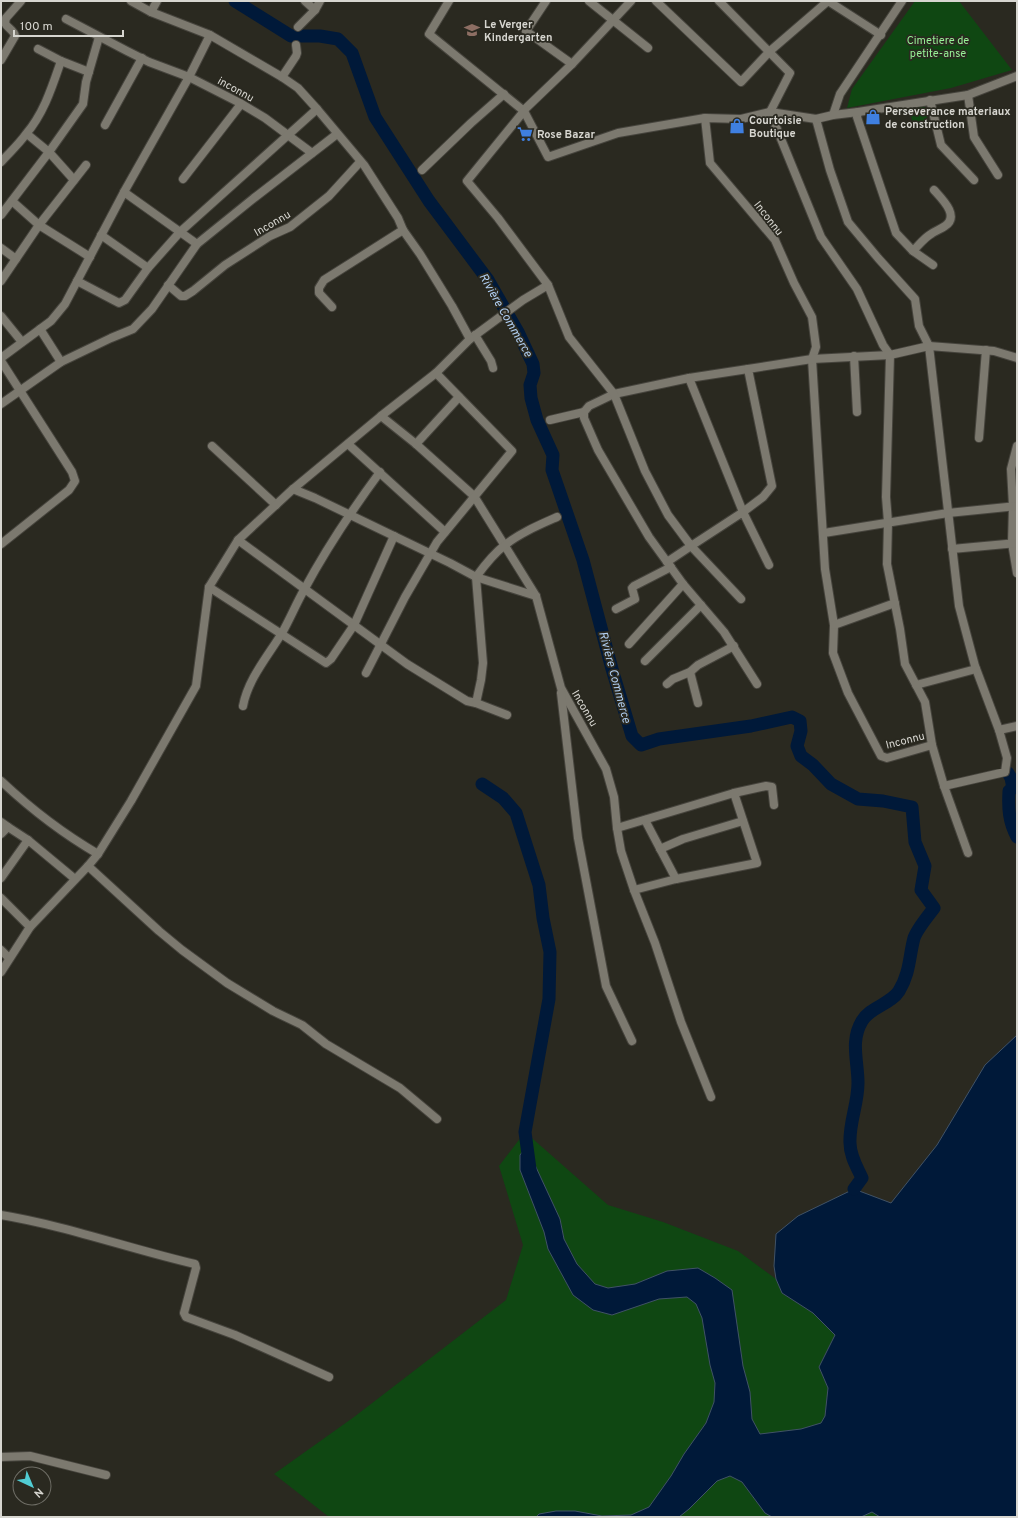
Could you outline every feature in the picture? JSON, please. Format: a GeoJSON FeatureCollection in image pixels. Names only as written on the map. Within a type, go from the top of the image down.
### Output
{"type":"FeatureCollection","features":[{"type":"Feature","properties":{"kind":"street"},"geometry":{"type":"LineString","coordinates":[[1,60],[15,36],[6,25],[6,18],[21,1]]}},
{"type":"Feature","properties":{"kind":"street"},"geometry":{"type":"LineString","coordinates":[[131,1],[151,12],[210,35],[298,88],[338,134],[372,177],[398,218],[403,230],[420,254],[472,337],[492,361],[493,368]]}},
{"type":"Feature","properties":{"kind":"street"},"geometry":{"type":"LineString","coordinates":[[151,12],[157,1]]}},
{"type":"Feature","properties":{"kind":"street"},"geometry":{"type":"LineString","coordinates":[[305,1],[315,10]]}},
{"type":"Feature","properties":{"kind":"street"},"geometry":{"type":"LineString","coordinates":[[298,27],[315,10],[320,1]]}},
{"type":"Feature","properties":{"kind":"street"},"geometry":{"type":"LineString","coordinates":[[449,1],[429,34],[524,110],[548,157],[618,133],[705,118],[742,119],[770,112],[816,119],[833,115],[968,95],[1017,76]]}},
{"type":"Feature","properties":{"kind":"street"},"geometry":{"type":"LineString","coordinates":[[546,1],[526,31],[572,64]]}},
{"type":"Feature","properties":{"kind":"street"},"geometry":{"type":"LineString","coordinates":[[589,1],[648,48]]}},
{"type":"Feature","properties":{"kind":"street"},"geometry":{"type":"LineString","coordinates":[[631,1],[572,64],[524,110],[467,181],[498,218],[548,285],[569,337],[615,397],[645,471],[668,516],[691,546],[741,599]]}},
{"type":"Feature","properties":{"kind":"street"},"geometry":{"type":"LineString","coordinates":[[656,1],[741,82],[770,51],[828,1],[880,35]]}},
{"type":"Feature","properties":{"kind":"street"},"geometry":{"type":"LineString","coordinates":[[719,1],[770,51],[790,73],[770,112],[821,237],[857,289],[883,345],[890,355]]}},
{"type":"Feature","properties":{"kind":"street"},"geometry":{"type":"LineString","coordinates":[[833,115],[840,94],[902,1]]}},
{"type":"Feature","properties":{"kind":"street","name":"inconnu"},"geometry":{"type":"LineString","coordinates":[[66,19],[142,58],[189,77],[241,104],[265,118],[312,153]]}},
{"type":"Feature","properties":{"kind":"street"},"geometry":{"type":"LineString","coordinates":[[1,358],[51,320],[66,304],[124,192],[189,77],[210,35]]}},
{"type":"Feature","properties":{"kind":"street"},"geometry":{"type":"LineString","coordinates":[[1,214],[84,104],[86,82],[99,37]]}},
{"type":"Feature","properties":{"kind":"street"},"geometry":{"type":"LineString","coordinates":[[282,77],[297,53],[296,45]]}},
{"type":"Feature","properties":{"kind":"street"},"geometry":{"type":"LineString","coordinates":[[38,49],[61,61],[89,72]]}},
{"type":"Feature","properties":{"kind":"street"},"geometry":{"type":"LineString","coordinates":[[106,125],[142,58]]}},
{"type":"Feature","properties":{"kind":"street"},"geometry":{"type":"LineString","coordinates":[[1,162],[27,134],[42,110],[50,95],[61,61]]}},
{"type":"Feature","properties":{"kind":"street"},"geometry":{"type":"LineString","coordinates":[[422,170],[470,123],[504,94]]}},
{"type":"Feature","properties":{"kind":"street"},"geometry":{"type":"LineString","coordinates":[[968,95],[974,138],[998,175]]}},
{"type":"Feature","properties":{"kind":"street"},"geometry":{"type":"LineString","coordinates":[[930,100],[942,145],[974,180]]}},
{"type":"Feature","properties":{"kind":"street","name":"Inconnu"},"geometry":{"type":"LineString","coordinates":[[183,179],[241,104]]}},
{"type":"Feature","properties":{"kind":"street"},"geometry":{"type":"LineString","coordinates":[[77,281],[119,303],[125,300],[148,268],[180,232],[317,109]]}},
{"type":"Feature","properties":{"kind":"street"},"geometry":{"type":"LineString","coordinates":[[858,112],[857,117],[896,233],[913,251],[933,265]]}},
{"type":"Feature","properties":{"kind":"street","name":"Inconnu"},"geometry":{"type":"LineString","coordinates":[[705,118],[710,163],[774,240],[812,317],[816,347],[812,359],[824,532],[825,569],[834,625],[833,653],[840,673],[857,712],[881,756],[887,758],[932,745]]}},
{"type":"Feature","properties":{"kind":"street"},"geometry":{"type":"LineString","coordinates":[[816,119],[830,170],[848,222],[915,299],[919,326],[929,346],[959,606],[976,668],[999,730],[1007,758],[1005,772],[944,786]]}},
{"type":"Feature","properties":{"kind":"street"},"geometry":{"type":"LineString","coordinates":[[27,134],[49,152],[74,180]]}},
{"type":"Feature","properties":{"kind":"street"},"geometry":{"type":"LineString","coordinates":[[1,404],[61,362],[134,328],[152,309],[197,244],[338,134]]}},
{"type":"Feature","properties":{"kind":"street","name":"Inconnu"},"geometry":{"type":"LineString","coordinates":[[168,285],[181,296],[185,296],[193,292],[225,265],[270,236],[290,227],[329,196],[360,162]]}},
{"type":"Feature","properties":{"kind":"street"},"geometry":{"type":"LineString","coordinates":[[1,282],[39,224],[86,165]]}},
{"type":"Feature","properties":{"kind":"street"},"geometry":{"type":"LineString","coordinates":[[913,251],[931,233],[945,227],[951,218],[948,207],[934,190]]}},
{"type":"Feature","properties":{"kind":"street"},"geometry":{"type":"LineString","coordinates":[[124,192],[197,244]]}},
{"type":"Feature","properties":{"kind":"street"},"geometry":{"type":"LineString","coordinates":[[12,201],[39,224],[90,257]]}},
{"type":"Feature","properties":{"kind":"street"},"geometry":{"type":"LineString","coordinates":[[332,307],[319,293],[319,288],[324,280],[403,230]]}},
{"type":"Feature","properties":{"kind":"street"},"geometry":{"type":"LineString","coordinates":[[102,235],[148,268]]}},
{"type":"Feature","properties":{"kind":"street"},"geometry":{"type":"LineString","coordinates":[[1,248],[16,259]]}},
{"type":"Feature","properties":{"kind":"street"},"geometry":{"type":"LineString","coordinates":[[1,972],[30,927],[98,854],[132,801],[196,686],[209,587],[238,540],[293,489],[381,416],[436,373],[472,337],[523,300],[548,285]]}},
{"type":"Feature","properties":{"kind":"street"},"geometry":{"type":"LineString","coordinates":[[1,316],[22,342]]}},
{"type":"Feature","properties":{"kind":"street"},"geometry":{"type":"LineString","coordinates":[[40,329],[61,362]]}},
{"type":"Feature","properties":{"kind":"street"},"geometry":{"type":"LineString","coordinates":[[550,420],[584,412],[590,406],[615,397],[689,378],[812,359],[890,355],[929,346],[994,351],[1017,358]]}},
{"type":"Feature","properties":{"kind":"street"},"geometry":{"type":"LineString","coordinates":[[980,438],[986,350]]}},
{"type":"Feature","properties":{"kind":"street","name":"Inconnu"},"geometry":{"type":"LineString","coordinates":[[890,355],[886,497],[888,522],[887,564],[905,664],[925,702],[932,745],[944,786],[968,853]]}},
{"type":"Feature","properties":{"kind":"street"},"geometry":{"type":"LineString","coordinates":[[854,356],[857,412]]}},
{"type":"Feature","properties":{"kind":"street"},"geometry":{"type":"LineString","coordinates":[[1,361],[72,472],[75,481],[69,490],[1,544]]}},
{"type":"Feature","properties":{"kind":"street"},"geometry":{"type":"LineString","coordinates":[[616,608],[634,599],[632,588],[634,586],[669,565],[691,546],[743,512],[763,497],[772,486],[748,369]]}},
{"type":"Feature","properties":{"kind":"street"},"geometry":{"type":"LineString","coordinates":[[366,673],[405,597],[430,553],[445,532],[512,451],[436,373]]}},
{"type":"Feature","properties":{"kind":"street"},"geometry":{"type":"LineString","coordinates":[[689,378],[743,512],[769,565]]}},
{"type":"Feature","properties":{"kind":"street"},"geometry":{"type":"LineString","coordinates":[[416,444],[459,397]]}},
{"type":"Feature","properties":{"kind":"street"},"geometry":{"type":"LineString","coordinates":[[584,412],[584,418],[598,450],[615,482],[649,537],[683,584],[724,632],[757,684]]}},
{"type":"Feature","properties":{"kind":"street","name":"Inconnu"},"geometry":{"type":"LineString","coordinates":[[381,416],[416,444],[474,496],[536,596],[561,688],[606,769],[614,797],[621,851],[634,890],[655,943],[681,1022],[711,1097]]}},
{"type":"Feature","properties":{"kind":"street"},"geometry":{"type":"LineString","coordinates":[[348,444],[445,532]]}},
{"type":"Feature","properties":{"kind":"street"},"geometry":{"type":"LineString","coordinates":[[212,446],[276,505]]}},
{"type":"Feature","properties":{"kind":"street"},"geometry":{"type":"LineString","coordinates":[[1017,446],[1011,469],[1015,506],[1014,543],[1017,573]]}},
{"type":"Feature","properties":{"kind":"street"},"geometry":{"type":"LineString","coordinates":[[243,706],[244,698],[260,668],[282,633],[304,589],[349,514],[380,472]]}},
{"type":"Feature","properties":{"kind":"street"},"geometry":{"type":"LineString","coordinates":[[293,489],[349,514],[476,577],[536,596]]}},
{"type":"Feature","properties":{"kind":"street"},"geometry":{"type":"LineString","coordinates":[[824,532],[948,512],[1015,506]]}},
{"type":"Feature","properties":{"kind":"street"},"geometry":{"type":"LineString","coordinates":[[476,703],[483,663],[476,577],[488,560],[505,545],[526,532],[557,517]]}},
{"type":"Feature","properties":{"kind":"street"},"geometry":{"type":"LineString","coordinates":[[209,587],[326,663],[331,659],[354,625],[394,536]]}},
{"type":"Feature","properties":{"kind":"street"},"geometry":{"type":"LineString","coordinates":[[238,540],[432,681],[467,702],[476,703],[507,715]]}},
{"type":"Feature","properties":{"kind":"street"},"geometry":{"type":"LineString","coordinates":[[952,549],[1014,543]]}},
{"type":"Feature","properties":{"kind":"street"},"geometry":{"type":"LineString","coordinates":[[629,644],[683,584]]}},
{"type":"Feature","properties":{"kind":"street"},"geometry":{"type":"LineString","coordinates":[[834,625],[895,603]]}},
{"type":"Feature","properties":{"kind":"street"},"geometry":{"type":"LineString","coordinates":[[645,661],[701,605]]}},
{"type":"Feature","properties":{"kind":"street"},"geometry":{"type":"LineString","coordinates":[[667,684],[673,679],[690,672],[698,665],[734,646]]}},
{"type":"Feature","properties":{"kind":"street"},"geometry":{"type":"LineString","coordinates":[[916,685],[976,668]]}},
{"type":"Feature","properties":{"kind":"street"},"geometry":{"type":"LineString","coordinates":[[690,672],[698,703]]}},
{"type":"Feature","properties":{"kind":"street"},"geometry":{"type":"LineString","coordinates":[[561,688],[578,838],[606,986],[632,1041]]}},
{"type":"Feature","properties":{"kind":"street"},"geometry":{"type":"LineString","coordinates":[[999,730],[1017,726]]}},
{"type":"Feature","properties":{"kind":"street"},"geometry":{"type":"LineString","coordinates":[[1,781],[30,808],[69,837],[98,854]]}},
{"type":"Feature","properties":{"kind":"street"},"geometry":{"type":"LineString","coordinates":[[617,828],[734,793],[766,786],[772,787],[774,805]]}},
{"type":"Feature","properties":{"kind":"street"},"geometry":{"type":"LineString","coordinates":[[634,890],[676,879],[757,863],[734,793]]}},
{"type":"Feature","properties":{"kind":"street"},"geometry":{"type":"LineString","coordinates":[[645,820],[676,879]]}},
{"type":"Feature","properties":{"kind":"street"},"geometry":{"type":"LineString","coordinates":[[660,849],[683,839],[744,821]]}},
{"type":"Feature","properties":{"kind":"street"},"geometry":{"type":"LineString","coordinates":[[1,834],[4,825],[28,840],[75,879]]}},
{"type":"Feature","properties":{"kind":"street"},"geometry":{"type":"LineString","coordinates":[[1,878],[28,840]]}},
{"type":"Feature","properties":{"kind":"street"},"geometry":{"type":"LineString","coordinates":[[88,866],[159,931],[221,979],[273,1011],[302,1025],[326,1044],[400,1088],[437,1119]]}},
{"type":"Feature","properties":{"kind":"street"},"geometry":{"type":"LineString","coordinates":[[1,898],[30,927]]}},
{"type":"Feature","properties":{"kind":"street"},"geometry":{"type":"LineString","coordinates":[[1,950],[9,958]]}},
{"type":"Feature","properties":{"kind":"street"},"geometry":{"type":"LineString","coordinates":[[1,1215],[195,1264],[196,1268],[184,1313],[186,1316],[235,1335],[329,1377]]}},
{"type":"Feature","properties":{"kind":"street"},"geometry":{"type":"LineString","coordinates":[[1,1457],[30,1456],[106,1475]]}},
{"type":"Feature","properties":{"kind":"green space","name":"Cimetiere de petite-anse"},"geometry":{"type":"Polygon","coordinates":[[[915,1],[959,1],[1012,70],[951,88],[847,108],[852,89],[915,1]]]}},
{"type":"Feature","properties":{"kind":"green space"},"geometry":{"type":"Polygon","coordinates":[[[924,104],[928,121],[913,124],[909,108],[924,104]]]}},
{"type":"Feature","properties":{"kind":"green space"},"geometry":{"type":"Polygon","coordinates":[[[525,1132],[608,1205],[663,1222],[738,1251],[776,1279],[782,1293],[813,1313],[835,1335],[819,1367],[828,1388],[825,1416],[872,1512],[880,1517],[329,1517],[274,1474],[354,1417],[506,1300],[523,1245],[499,1166],[525,1132]]]}},
{"type":"Feature","properties":{"kind":"water"},"geometry":{"type":"Polygon","coordinates":[[[1017,1035],[1017,1517],[880,1517],[872,1512],[861,1517],[772,1517],[765,1513],[742,1482],[730,1476],[717,1481],[679,1517],[536,1517],[539,1514],[556,1511],[575,1511],[602,1516],[631,1515],[649,1507],[706,1423],[714,1402],[715,1383],[710,1365],[702,1318],[696,1304],[687,1297],[659,1299],[612,1315],[593,1310],[573,1295],[548,1249],[544,1232],[520,1170],[520,1155],[523,1151],[528,1153],[535,1165],[560,1219],[564,1239],[577,1264],[595,1284],[608,1288],[635,1284],[667,1271],[698,1268],[732,1290],[743,1366],[750,1392],[752,1419],[760,1434],[801,1429],[821,1423],[825,1416],[828,1388],[819,1367],[835,1335],[813,1313],[782,1293],[776,1279],[774,1266],[776,1234],[798,1216],[854,1189],[891,1203],[937,1145],[985,1065],[1017,1035]]]}},
{"type":"Feature","properties":{"kind":"waterway","name":"Rivière Commerce"},"geometry":{"type":"LineString","coordinates":[[235,1],[291,36],[320,36],[338,39],[352,53],[375,117],[429,201],[488,280],[518,332],[533,364],[534,373],[530,385],[531,398],[537,420],[553,455],[552,470],[583,560],[612,669],[632,736],[641,745],[659,739],[751,726],[792,717],[800,721],[801,731],[797,746],[801,756],[813,765],[831,784],[858,799],[883,801],[912,807],[915,842],[925,866],[921,890],[934,908],[915,934],[907,971],[899,991],[891,999],[866,1016],[862,1021],[856,1036],[855,1044],[858,1091],[851,1128],[850,1148],[852,1157],[862,1178],[854,1189]]}},
{"type":"Feature","properties":{"kind":"waterway","name":"Rivière Commerce"},"geometry":{"type":"LineString","coordinates":[[1008,773],[1011,778],[1013,788],[1009,791],[1010,815],[1012,826],[1017,837]]}},
{"type":"Feature","properties":{"kind":"waterway"},"geometry":{"type":"LineString","coordinates":[[482,784],[503,798],[516,813],[539,885],[543,918],[550,952],[549,999],[525,1132],[530,1169]]}},
{"type":"Feature","properties":{"kind":"place","name":"Le Verger Kindergarten"},"geometry":{"type":"Point","coordinates":[472,30]}},
{"type":"Feature","properties":{"kind":"place","name":"Perseverance materiaux de construction"},"geometry":{"type":"Point","coordinates":[873,117]}},
{"type":"Feature","properties":{"kind":"place","name":"Courtoisie Boutique"},"geometry":{"type":"Point","coordinates":[737,126]}},
{"type":"Feature","properties":{"kind":"place","name":"Rose Bazar"},"geometry":{"type":"Point","coordinates":[525,134]}}]}
